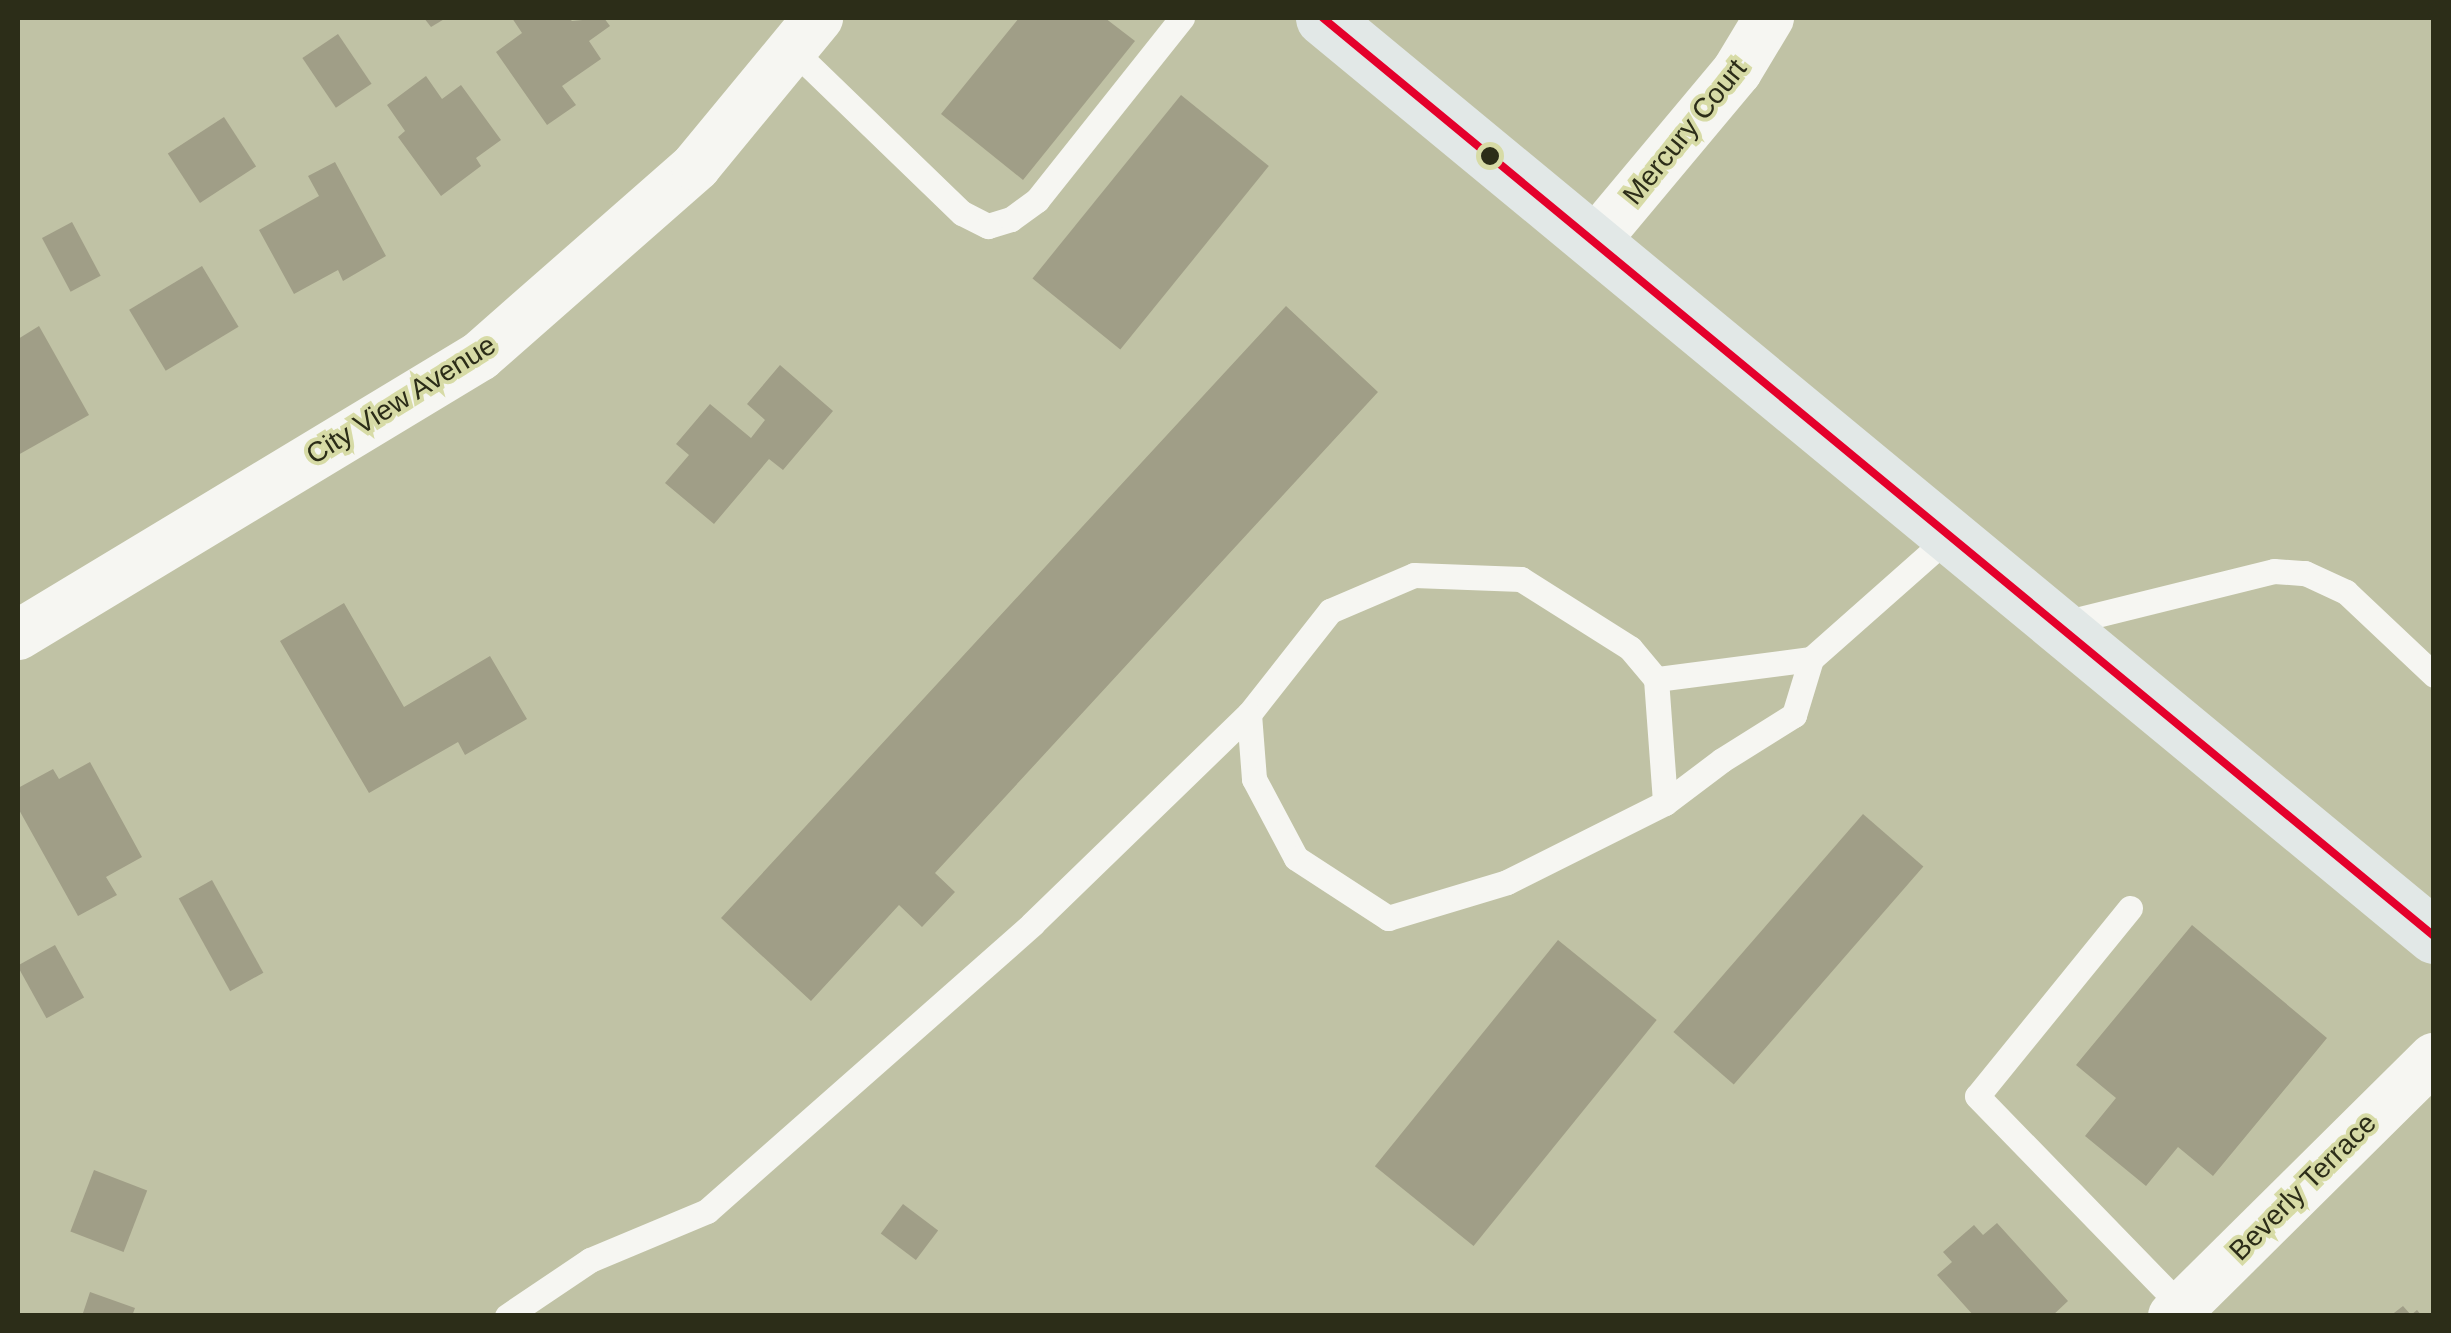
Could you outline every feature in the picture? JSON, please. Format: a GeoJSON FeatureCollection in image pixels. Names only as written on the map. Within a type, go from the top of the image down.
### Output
{"type":"FeatureCollection","features":[{"type":"Feature","properties":{"kind":"main road"},"geometry":{"type":"LineString","coordinates":[[1323,18],[2434,936]]}},
{"type":"Feature","properties":{"kind":"street","name":"Mercury Court"},"geometry":{"type":"LineString","coordinates":[[1594,242],[1736,71],[1770,18]]}},
{"type":"Feature","properties":{"kind":"street","name":"City View Avenue"},"geometry":{"type":"LineString","coordinates":[[18,635],[480,356],[696,166],[805,33]]}},
{"type":"Feature","properties":{"kind":"street","name":"Beverly Terrace"},"geometry":{"type":"LineString","coordinates":[[2177,1311],[2434,1058]]}},
{"type":"Feature","properties":{"kind":"lane"},"geometry":{"type":"LineString","coordinates":[[805,33],[962,213],[988,226],[1011,220],[1036,200],[1182,18]]}},
{"type":"Feature","properties":{"kind":"lane"},"geometry":{"type":"LineString","coordinates":[[1249,714],[1254,779],[1296,858],[1388,918],[1508,882],[1665,804],[1722,760],[1794,715],[1811,658],[1949,537]]}},
{"type":"Feature","properties":{"kind":"lane"},"geometry":{"type":"LineString","coordinates":[[2056,625],[2274,571],[2304,573],[2346,592],[2434,675]]}},
{"type":"Feature","properties":{"kind":"lane"},"geometry":{"type":"LineString","coordinates":[[507,1316],[590,1260],[708,1211],[1032,924],[1249,714],[1330,611],[1414,575],[1521,579],[1630,648],[1656,679],[1665,804]]}},
{"type":"Feature","properties":{"kind":"lane"},"geometry":{"type":"LineString","coordinates":[[1656,679],[1811,658]]}},
{"type":"Feature","properties":{"kind":"lane"},"geometry":{"type":"LineString","coordinates":[[2130,908],[1977,1096],[2177,1311]]}},
{"type":"Feature","properties":{"kind":"building"},"geometry":{"type":"Polygon","coordinates":[[[424,18],[446,18],[431,27],[424,18]]]}},
{"type":"Feature","properties":{"kind":"building"},"geometry":{"type":"Polygon","coordinates":[[[512,18],[604,18],[610,26],[589,41],[601,59],[562,86],[576,105],[547,125],[496,52],[522,33],[512,18]]]}},
{"type":"Feature","properties":{"kind":"building"},"geometry":{"type":"Polygon","coordinates":[[[1019,18],[1105,18],[1135,41],[1023,180],[941,114],[1019,18]]]}},
{"type":"Feature","properties":{"kind":"building"},"geometry":{"type":"Polygon","coordinates":[[[338,34],[372,84],[336,108],[302,58],[338,34]]]}},
{"type":"Feature","properties":{"kind":"building"},"geometry":{"type":"Polygon","coordinates":[[[426,76],[442,99],[461,85],[501,140],[476,158],[481,166],[441,196],[398,137],[405,131],[387,105],[426,76]]]}},
{"type":"Feature","properties":{"kind":"building"},"geometry":{"type":"Polygon","coordinates":[[[1181,95],[1269,166],[1120,350],[1032,278],[1181,95]]]}},
{"type":"Feature","properties":{"kind":"building"},"geometry":{"type":"Polygon","coordinates":[[[224,117],[256,166],[200,203],[168,153],[224,117]]]}},
{"type":"Feature","properties":{"kind":"building"},"geometry":{"type":"Polygon","coordinates":[[[335,162],[386,256],[343,281],[338,270],[294,294],[259,230],[319,196],[308,176],[335,162]]]}},
{"type":"Feature","properties":{"kind":"building"},"geometry":{"type":"Polygon","coordinates":[[[72,222],[101,276],[71,292],[42,238],[72,222]]]}},
{"type":"Feature","properties":{"kind":"building"},"geometry":{"type":"Polygon","coordinates":[[[202,266],[239,327],[166,371],[129,310],[202,266]]]}},
{"type":"Feature","properties":{"kind":"building"},"geometry":{"type":"Polygon","coordinates":[[[1286,306],[1378,392],[935,873],[955,892],[922,927],[899,905],[811,1001],[721,918],[1286,306]]]}},
{"type":"Feature","properties":{"kind":"building"},"geometry":{"type":"Polygon","coordinates":[[[39,326],[89,415],[18,455],[18,339],[39,326]]]}},
{"type":"Feature","properties":{"kind":"building"},"geometry":{"type":"Polygon","coordinates":[[[780,365],[833,411],[783,470],[769,459],[714,524],[665,483],[689,455],[676,444],[710,404],[751,438],[765,420],[747,404],[780,365]]]}},
{"type":"Feature","properties":{"kind":"building"},"geometry":{"type":"Polygon","coordinates":[[[344,603],[404,707],[490,656],[527,719],[465,755],[458,742],[369,793],[280,641],[344,603]]]}},
{"type":"Feature","properties":{"kind":"building"},"geometry":{"type":"Polygon","coordinates":[[[90,762],[142,857],[106,877],[117,895],[78,916],[18,808],[18,788],[53,769],[59,779],[90,762]]]}},
{"type":"Feature","properties":{"kind":"building"},"geometry":{"type":"Polygon","coordinates":[[[1863,814],[1923,866],[1734,1085],[1673,1032],[1863,814]]]}},
{"type":"Feature","properties":{"kind":"building"},"geometry":{"type":"Polygon","coordinates":[[[212,880],[263,973],[230,991],[179,898],[212,880]]]}},
{"type":"Feature","properties":{"kind":"building"},"geometry":{"type":"Polygon","coordinates":[[[2192,925],[2327,1038],[2213,1176],[2178,1147],[2146,1186],[2085,1136],[2116,1098],[2076,1065],[2192,925]]]}},
{"type":"Feature","properties":{"kind":"building"},"geometry":{"type":"Polygon","coordinates":[[[1558,940],[1657,1020],[1474,1246],[1375,1166],[1558,940]]]}},
{"type":"Feature","properties":{"kind":"building"},"geometry":{"type":"Polygon","coordinates":[[[55,945],[84,997],[46,1018],[18,966],[55,945]]]}},
{"type":"Feature","properties":{"kind":"building"},"geometry":{"type":"Polygon","coordinates":[[[94,1170],[147,1190],[124,1252],[70,1232],[94,1170]]]}},
{"type":"Feature","properties":{"kind":"building"},"geometry":{"type":"Polygon","coordinates":[[[903,1204],[938,1230],[916,1260],[881,1234],[903,1204]]]}},
{"type":"Feature","properties":{"kind":"building"},"geometry":{"type":"Polygon","coordinates":[[[1997,1223],[2068,1301],[2052,1316],[1974,1316],[1937,1275],[1952,1262],[1943,1252],[1974,1225],[1983,1235],[1997,1223]]]}},
{"type":"Feature","properties":{"kind":"building"},"geometry":{"type":"Polygon","coordinates":[[[90,1292],[135,1308],[132,1316],[82,1316],[90,1292]]]}},
{"type":"Feature","properties":{"kind":"building"},"geometry":{"type":"Polygon","coordinates":[[[2403,1306],[2411,1315],[2417,1310],[2422,1316],[2390,1316],[2403,1306]]]}},
{"type":"Feature","properties":{"kind":"transit line"},"geometry":{"type":"LineString","coordinates":[[1323,18],[2434,936]]}}]}
